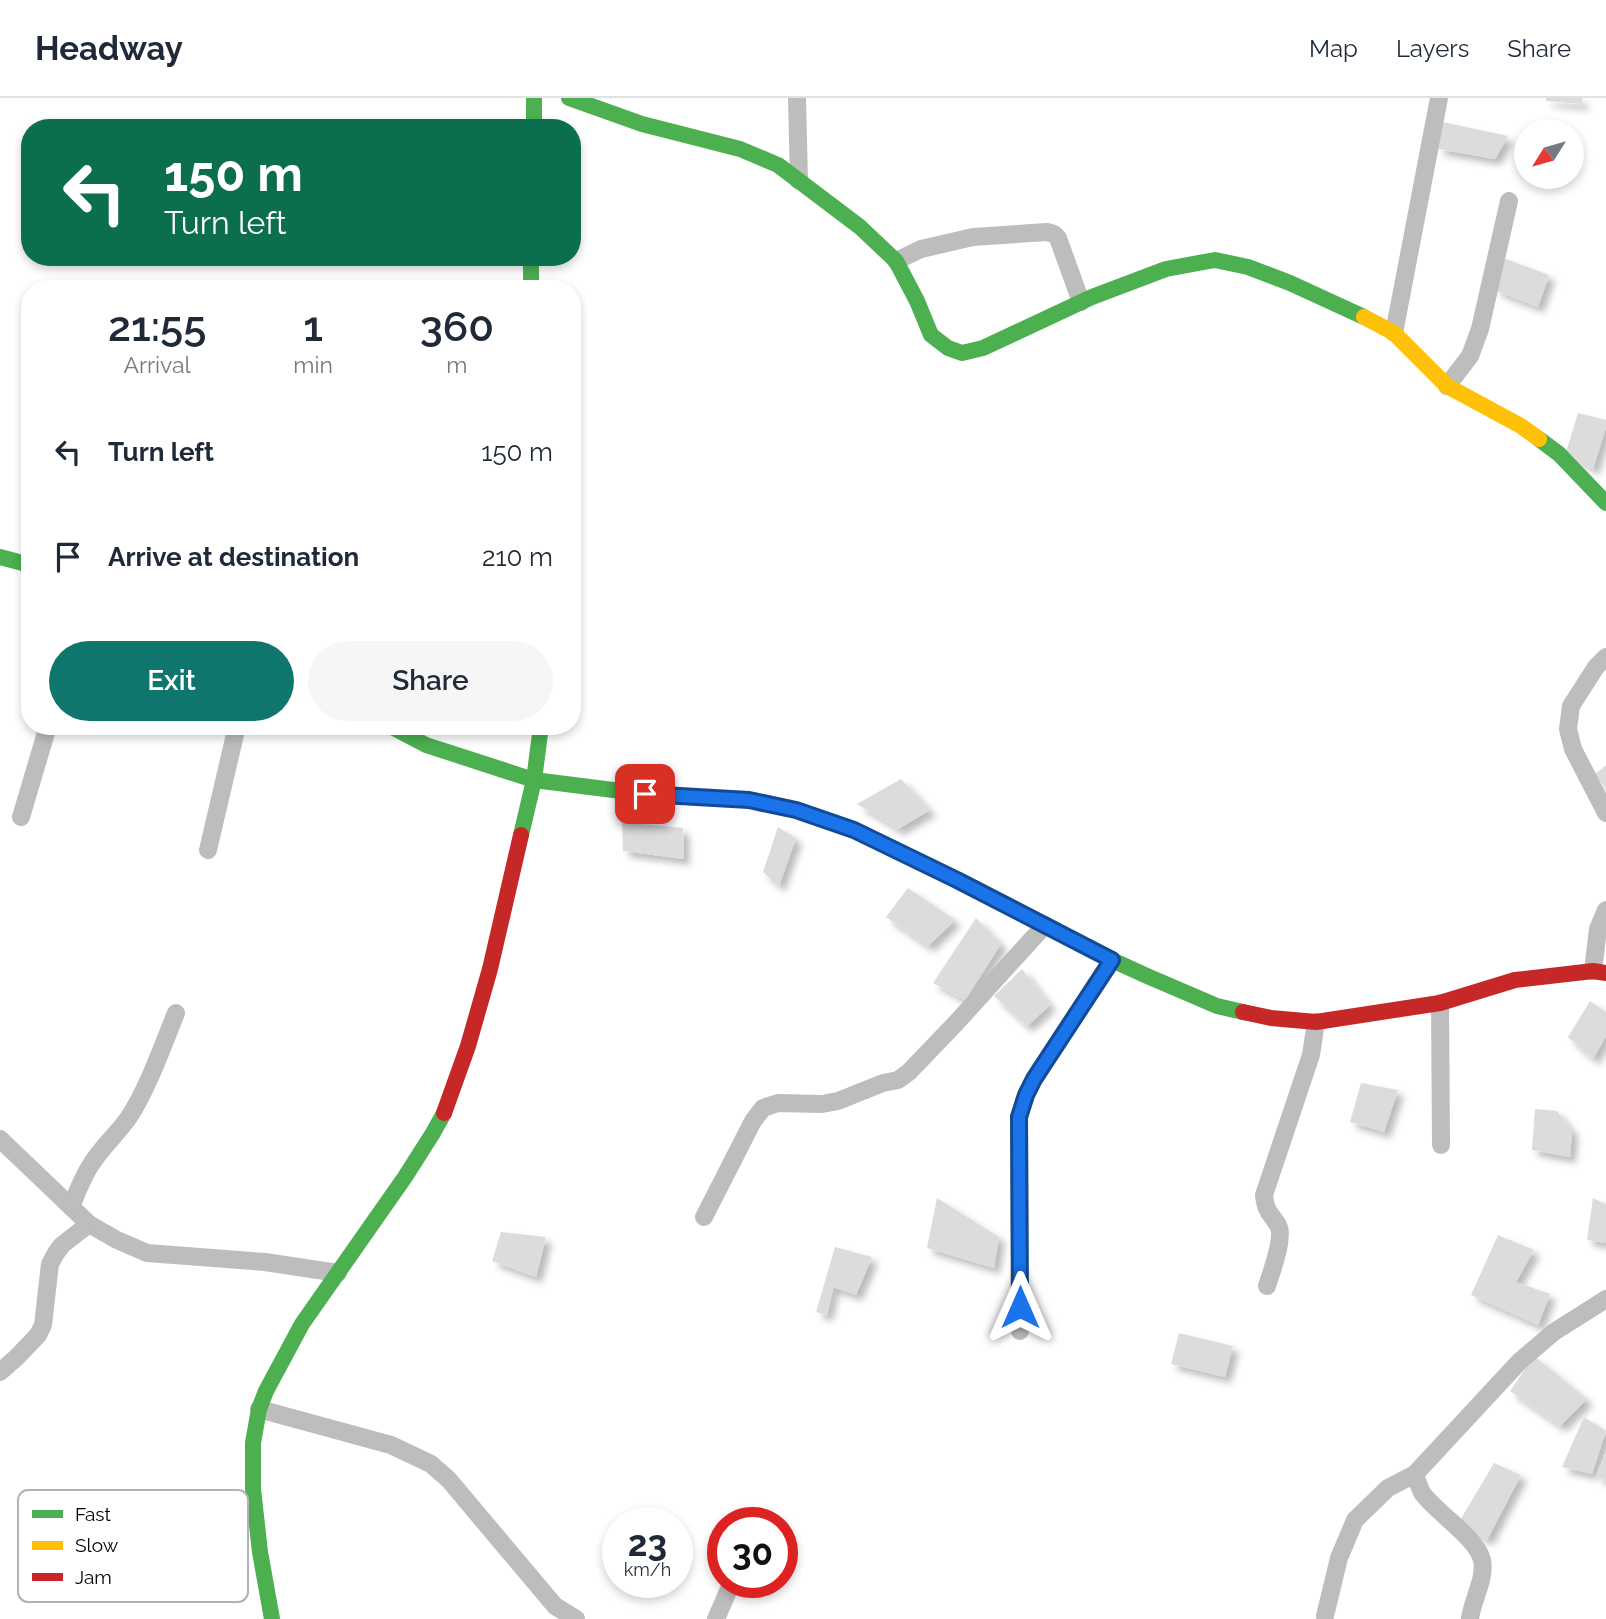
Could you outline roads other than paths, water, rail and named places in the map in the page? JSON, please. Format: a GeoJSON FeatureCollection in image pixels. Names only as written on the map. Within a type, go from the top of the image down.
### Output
{"type":"FeatureCollection","features":[{"type":"Feature","properties":{"kind":"street"},"geometry":{"type":"LineString","coordinates":[[534,98],[534,119]]}},
{"type":"Feature","properties":{"kind":"street"},"geometry":{"type":"LineString","coordinates":[[569,98],[642,124],[740,149],[778,165],[860,227],[896,261],[931,335],[948,348],[962,352],[982,348],[1082,302],[1167,269],[1215,260],[1248,267],[1290,283],[1394,333],[1447,386],[1521,426],[1559,454],[1606,503]]}},
{"type":"Feature","properties":{"kind":"street"},"geometry":{"type":"LineString","coordinates":[[797,98],[799,181]]}},
{"type":"Feature","properties":{"kind":"street"},"geometry":{"type":"LineString","coordinates":[[1394,333],[1439,98]]}},
{"type":"Feature","properties":{"kind":"street"},"geometry":{"type":"LineString","coordinates":[[1447,386],[1470,356],[1480,330],[1508,201]]}},
{"type":"Feature","properties":{"kind":"street"},"geometry":{"type":"LineString","coordinates":[[896,261],[920,249],[973,237],[1047,232],[1058,238],[1082,302]]}},
{"type":"Feature","properties":{"kind":"street"},"geometry":{"type":"LineString","coordinates":[[0,557],[21,563]]}},
{"type":"Feature","properties":{"kind":"street"},"geometry":{"type":"LineString","coordinates":[[1606,657],[1596,667],[1571,706],[1568,729],[1573,749],[1606,813]]}},
{"type":"Feature","properties":{"kind":"street"},"geometry":{"type":"LineString","coordinates":[[21,817],[45,735]]}},
{"type":"Feature","properties":{"kind":"street"},"geometry":{"type":"LineString","coordinates":[[208,850],[235,735]]}},
{"type":"Feature","properties":{"kind":"street"},"geometry":{"type":"LineString","coordinates":[[407,735],[426,745],[534,780],[645,794],[749,800],[796,810],[854,830],[1112,960],[1217,1006],[1271,1018],[1316,1022],[1440,1003],[1515,980],[1600,972],[1598,929],[1606,910]]}},
{"type":"Feature","properties":{"kind":"street"},"geometry":{"type":"LineString","coordinates":[[272,1619],[260,1552],[253,1489],[253,1443],[259,1409],[265,1391],[302,1324],[405,1177],[448,1104],[490,969],[534,780],[540,735]]}},
{"type":"Feature","properties":{"kind":"street"},"geometry":{"type":"LineString","coordinates":[[704,1217],[752,1121],[763,1108],[778,1103],[822,1104],[838,1101],[883,1083],[898,1080],[909,1072],[1045,925]]}},
{"type":"Feature","properties":{"kind":"street"},"geometry":{"type":"LineString","coordinates":[[1020,1331],[1019,1117],[1034,1079],[1112,960]]}},
{"type":"Feature","properties":{"kind":"street"},"geometry":{"type":"LineString","coordinates":[[1440,1003],[1441,1146]]}},
{"type":"Feature","properties":{"kind":"street"},"geometry":{"type":"LineString","coordinates":[[71,1207],[92,1163],[129,1118],[140,1098],[176,1013]]}},
{"type":"Feature","properties":{"kind":"street"},"geometry":{"type":"LineString","coordinates":[[1267,1286],[1280,1238],[1280,1227],[1265,1207],[1264,1195],[1311,1055],[1316,1022]]}},
{"type":"Feature","properties":{"kind":"street"},"geometry":{"type":"LineString","coordinates":[[0,1139],[89,1224],[147,1253],[265,1262],[338,1273]]}},
{"type":"Feature","properties":{"kind":"street"},"geometry":{"type":"LineString","coordinates":[[0,1372],[38,1335],[43,1325],[50,1264],[55,1253],[89,1224]]}},
{"type":"Feature","properties":{"kind":"street"},"geometry":{"type":"LineString","coordinates":[[1325,1616],[1339,1558],[1355,1520],[1388,1488],[1415,1474],[1520,1361],[1553,1332],[1606,1299]]}},
{"type":"Feature","properties":{"kind":"street"},"geometry":{"type":"LineString","coordinates":[[259,1409],[391,1445],[431,1464],[449,1480],[555,1606],[576,1619]]}},
{"type":"Feature","properties":{"kind":"street"},"geometry":{"type":"LineString","coordinates":[[1415,1474],[1422,1492],[1472,1542],[1482,1558],[1482,1575],[1470,1619]]}},
{"type":"Feature","properties":{"kind":"street"},"geometry":{"type":"LineString","coordinates":[[716,1619],[726,1598]]}}]}
